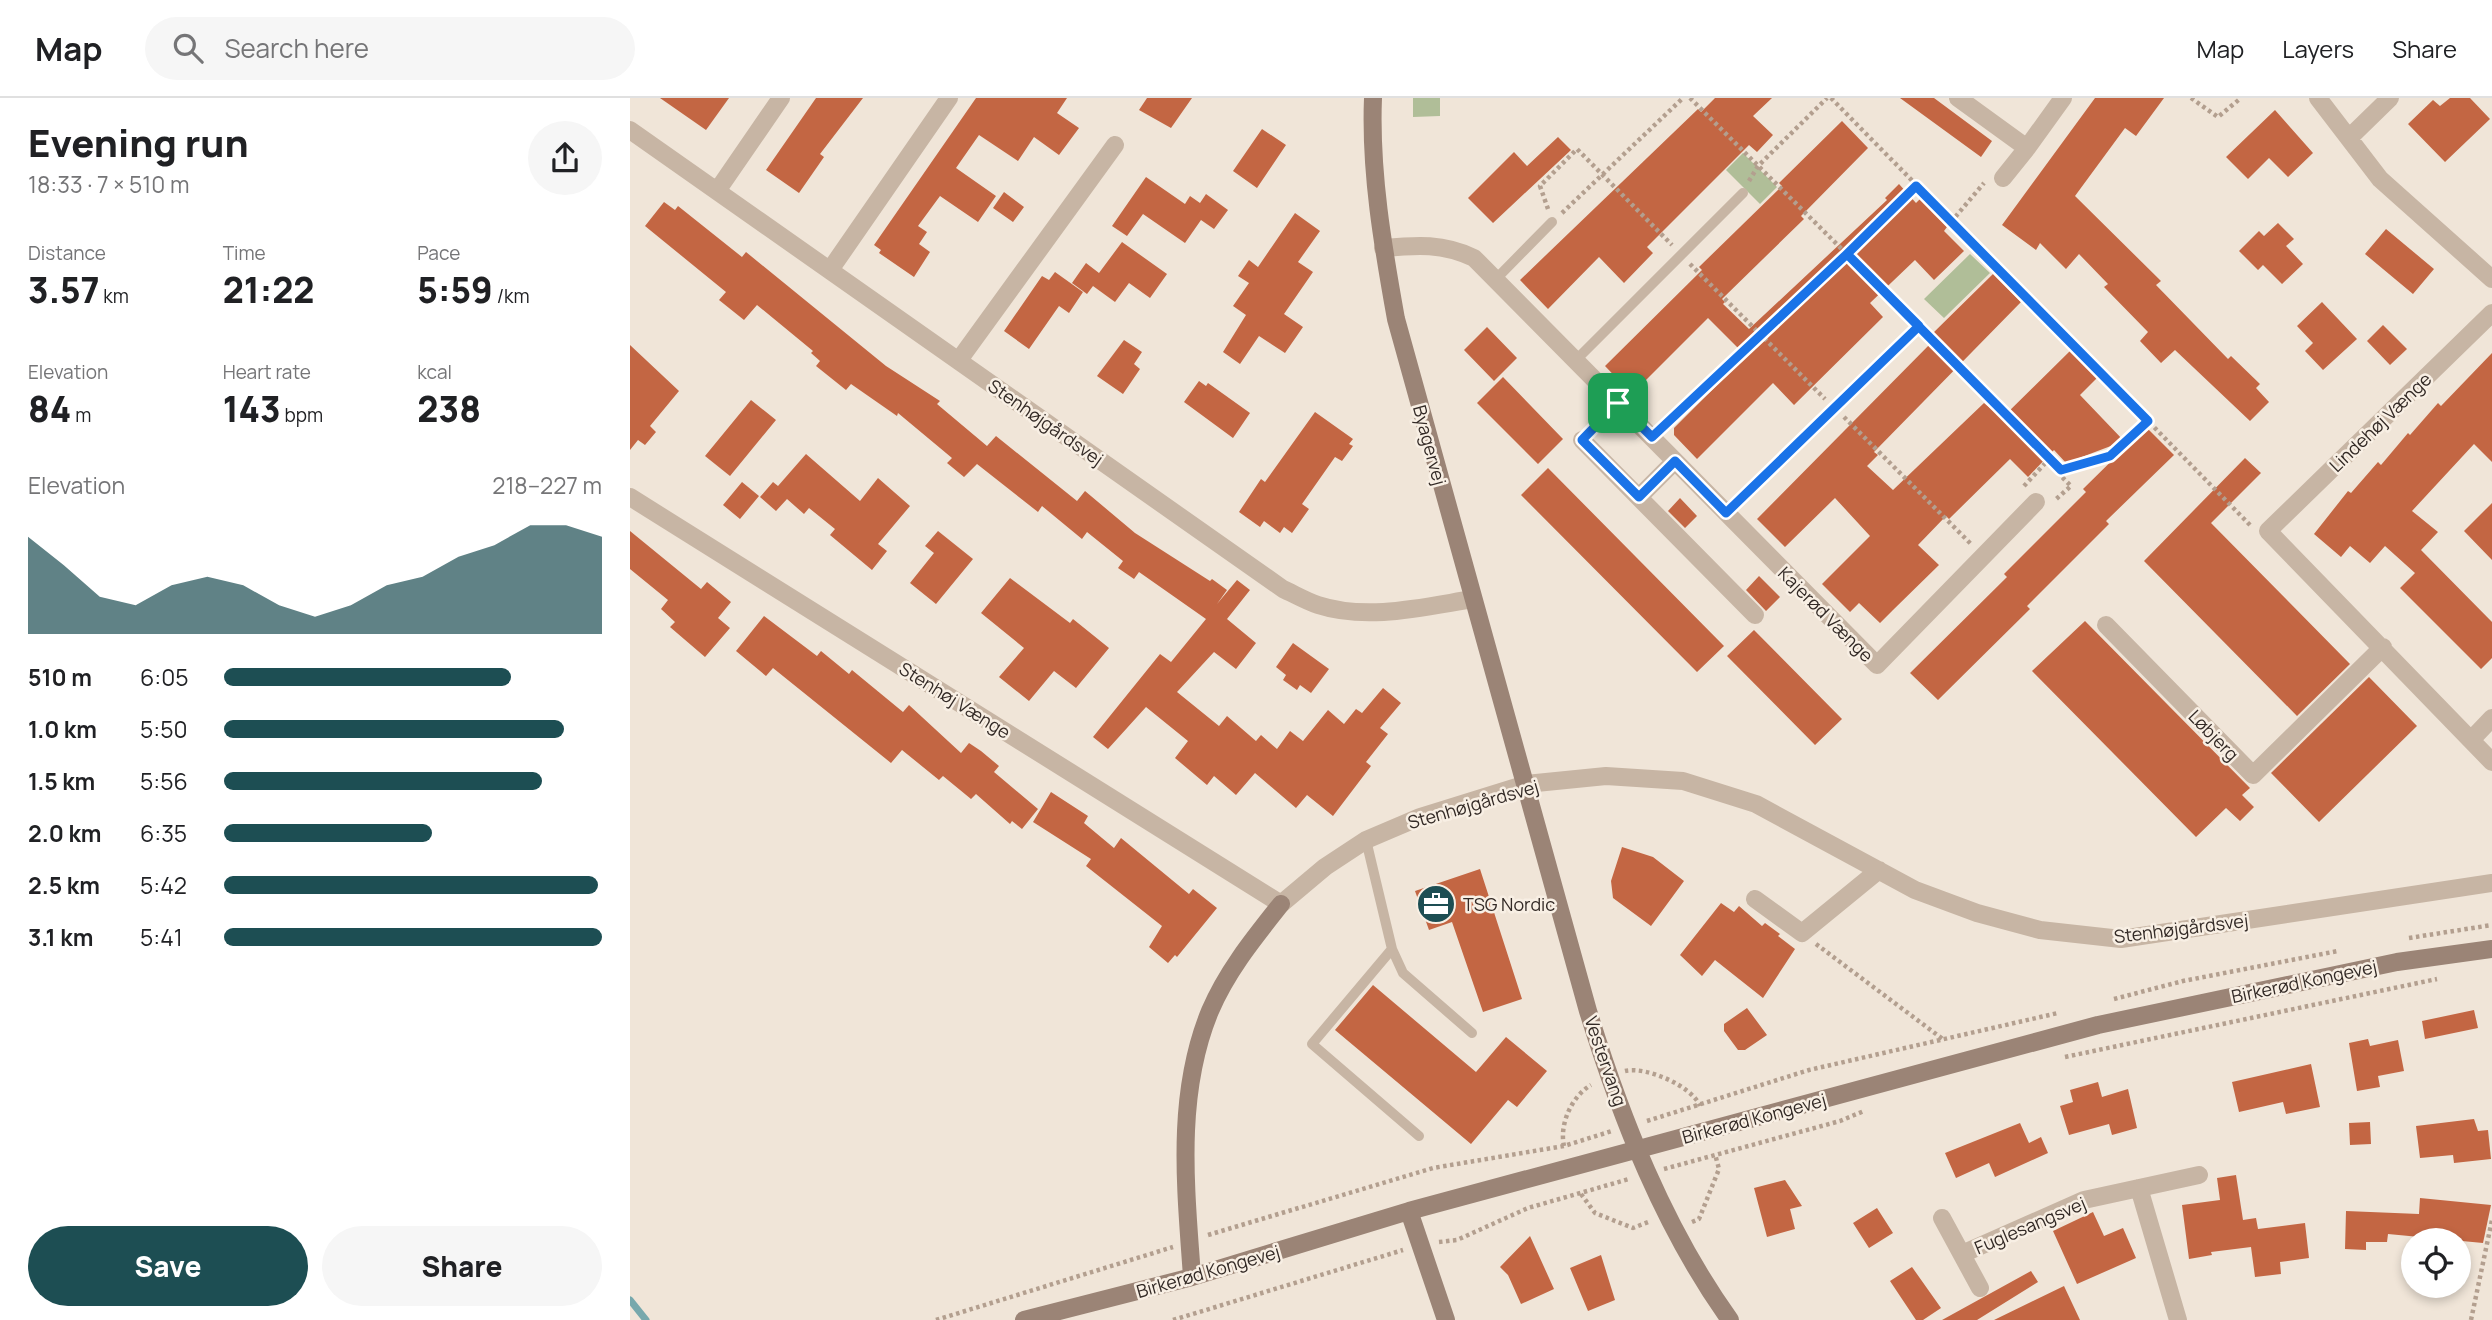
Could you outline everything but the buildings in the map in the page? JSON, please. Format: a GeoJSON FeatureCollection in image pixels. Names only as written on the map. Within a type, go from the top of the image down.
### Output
{"type":"FeatureCollection","features":[{"type":"Feature","properties":{"kind":"main road","name":"Byagervej"},"geometry":{"type":"LineString","coordinates":[[1373,98],[1372,126],[1383,248],[1396,319],[1526,784]]}},
{"type":"Feature","properties":{"kind":"main road","name":"Vestervang"},"geometry":{"type":"LineString","coordinates":[[1526,784],[1608,1076],[1675,1230],[1696,1271],[1730,1320]]}},
{"type":"Feature","properties":{"kind":"main road"},"geometry":{"type":"LineString","coordinates":[[1192,1277],[1184,1153],[1191,1074],[1210,1012],[1238,958],[1281,904]]}},
{"type":"Feature","properties":{"kind":"main road","name":"Birkerød Kongevej"},"geometry":{"type":"LineString","coordinates":[[1024,1320],[1192,1277],[1409,1211],[2149,1014],[2397,962],[2492,949]]}},
{"type":"Feature","properties":{"kind":"main road"},"geometry":{"type":"LineString","coordinates":[[1409,1211],[1446,1320]]}},
{"type":"Feature","properties":{"kind":"street"},"geometry":{"type":"LineString","coordinates":[[717,191],[780,98]]}},
{"type":"Feature","properties":{"kind":"street"},"geometry":{"type":"LineString","coordinates":[[830,270],[949,98]]}},
{"type":"Feature","properties":{"kind":"street"},"geometry":{"type":"LineString","coordinates":[[1958,98],[2026,148]]}},
{"type":"Feature","properties":{"kind":"street"},"geometry":{"type":"LineString","coordinates":[[2003,178],[2063,98]]}},
{"type":"Feature","properties":{"kind":"street"},"geometry":{"type":"LineString","coordinates":[[2318,98],[2380,179],[2492,279]]}},
{"type":"Feature","properties":{"kind":"street"},"geometry":{"type":"LineString","coordinates":[[2349,138],[2390,98]]}},
{"type":"Feature","properties":{"kind":"street","name":"Stenhøjgårdsvej"},"geometry":{"type":"LineString","coordinates":[[630,130],[1283,589],[1317,605],[1347,611],[1393,611],[1473,599]]}},
{"type":"Feature","properties":{"kind":"street"},"geometry":{"type":"LineString","coordinates":[[959,360],[1115,145]]}},
{"type":"Feature","properties":{"kind":"street","name":"Kajerød Vænge"},"geometry":{"type":"LineString","coordinates":[[1383,248],[1433,244],[1454,248],[1474,258],[1877,665],[2036,502]]}},
{"type":"Feature","properties":{"kind":"street","name":"Lindehøj Vænge"},"geometry":{"type":"LineString","coordinates":[[2269,531],[2492,313]]}},
{"type":"Feature","properties":{"kind":"street"},"geometry":{"type":"LineString","coordinates":[[1582,440],[1755,615]]}},
{"type":"Feature","properties":{"kind":"street"},"geometry":{"type":"LineString","coordinates":[[1639,497],[1675,461]]}},
{"type":"Feature","properties":{"kind":"street","name":"Stenhøj Vænge"},"geometry":{"type":"LineString","coordinates":[[630,497],[1281,904]]}},
{"type":"Feature","properties":{"kind":"street"},"geometry":{"type":"LineString","coordinates":[[2269,531],[2492,762]]}},
{"type":"Feature","properties":{"kind":"street","name":"Løbjerg"},"geometry":{"type":"LineString","coordinates":[[2106,625],[2253,775],[2382,647]]}},
{"type":"Feature","properties":{"kind":"street"},"geometry":{"type":"LineString","coordinates":[[2471,740],[2492,718]]}},
{"type":"Feature","properties":{"kind":"street","name":"Stenhøjgårdsvej"},"geometry":{"type":"LineString","coordinates":[[1281,904],[1325,867],[1366,840],[1420,817],[1526,784],[1606,776],[1683,782],[1756,804],[1915,890],[1977,913],[2040,930],[2121,939],[2492,883]]}},
{"type":"Feature","properties":{"kind":"street"},"geometry":{"type":"LineString","coordinates":[[1755,899],[1802,933],[1878,870]]}},
{"type":"Feature","properties":{"kind":"street","name":"Fuglesangsvej"},"geometry":{"type":"LineString","coordinates":[[1962,1254],[2084,1200],[2199,1175]]}},
{"type":"Feature","properties":{"kind":"street"},"geometry":{"type":"LineString","coordinates":[[2139,1188],[2178,1320]]}},
{"type":"Feature","properties":{"kind":"street","name":"Fuglesangsvej"},"geometry":{"type":"LineString","coordinates":[[1942,1218],[1980,1288]]}},
{"type":"Feature","properties":{"kind":"lane"},"geometry":{"type":"LineString","coordinates":[[1575,361],[1743,193]]}},
{"type":"Feature","properties":{"kind":"lane"},"geometry":{"type":"LineString","coordinates":[[1495,280],[1552,222]]}},
{"type":"Feature","properties":{"kind":"lane"},"geometry":{"type":"LineString","coordinates":[[1726,513],[1919,326]]}},
{"type":"Feature","properties":{"kind":"lane"},"geometry":{"type":"LineString","coordinates":[[1366,840],[1392,949],[1404,973],[1472,1033]]}},
{"type":"Feature","properties":{"kind":"lane"},"geometry":{"type":"LineString","coordinates":[[1392,949],[1312,1044],[1419,1136]]}},
{"type":"Feature","properties":{"kind":"path"},"geometry":{"type":"LineString","coordinates":[[1683,98],[1603,175],[1552,222],[1539,186],[1577,149],[1603,175],[1681,255],[1984,556]]}},
{"type":"Feature","properties":{"kind":"path"},"geometry":{"type":"LineString","coordinates":[[1690,98],[2061,470],[2110,456],[2148,421]]}},
{"type":"Feature","properties":{"kind":"path"},"geometry":{"type":"LineString","coordinates":[[1743,193],[1758,166],[1829,98],[2252,527],[2269,531]]}},
{"type":"Feature","properties":{"kind":"path"},"geometry":{"type":"LineString","coordinates":[[2191,98],[2218,117],[2241,98]]}},
{"type":"Feature","properties":{"kind":"path"},"geometry":{"type":"LineString","coordinates":[[1951,222],[1981,184],[2003,178]]}},
{"type":"Feature","properties":{"kind":"path"},"geometry":{"type":"LineString","coordinates":[[1652,437],[1916,186]]}},
{"type":"Feature","properties":{"kind":"path"},"geometry":{"type":"LineString","coordinates":[[1802,933],[1938,1034],[1958,1063]]}},
{"type":"Feature","properties":{"kind":"path"},"geometry":{"type":"LineString","coordinates":[[2053,1060],[2180,1031],[2442,978]]}},
{"type":"Feature","properties":{"kind":"path"},"geometry":{"type":"LineString","coordinates":[[1638,1068],[1696,1095],[1700,1106]]}},
{"type":"Feature","properties":{"kind":"path"},"geometry":{"type":"LineString","coordinates":[[1564,1146],[1561,1133],[1579,1092]]}},
{"type":"Feature","properties":{"kind":"path"},"geometry":{"type":"LineString","coordinates":[[1700,1158],[1840,1122],[1867,1110]]}},
{"type":"Feature","properties":{"kind":"path"},"geometry":{"type":"LineString","coordinates":[[1222,1230],[1433,1168],[1564,1146],[1591,1136]]}},
{"type":"Feature","properties":{"kind":"path"},"geometry":{"type":"LineString","coordinates":[[1699,1219],[1719,1169],[1715,1154]]}},
{"type":"Feature","properties":{"kind":"path"},"geometry":{"type":"LineString","coordinates":[[1173,1320],[1421,1245],[1457,1240],[1528,1208],[1614,1184]]}},
{"type":"Feature","properties":{"kind":"path"},"geometry":{"type":"LineString","coordinates":[[1581,1194],[1595,1213],[1633,1228]]}},
{"type":"Feature","properties":{"kind":"path"},"geometry":{"type":"LineString","coordinates":[[2471,1320],[2492,1220]]}},
{"type":"Feature","properties":{"kind":"path"},"geometry":{"type":"LineString","coordinates":[[936,1320],[1166,1249]]}},
{"type":"Feature","properties":{"kind":"green space"},"geometry":{"type":"Polygon","coordinates":[[[1413,98],[1440,98],[1440,116],[1413,117],[1413,98]]]}},
{"type":"Feature","properties":{"kind":"green space"},"geometry":{"type":"Polygon","coordinates":[[[1743,153],[1777,187],[1760,204],[1726,170],[1743,153]]]}},
{"type":"Feature","properties":{"kind":"green space"},"geometry":{"type":"Polygon","coordinates":[[[1970,254],[1990,273],[1944,318],[1924,299],[1970,254]]]}},
{"type":"Feature","properties":{"kind":"waterway"},"geometry":{"type":"LineString","coordinates":[[630,1300],[646,1320]]}},
{"type":"Feature","properties":{"kind":"place","name":"TSG Nordic"},"geometry":{"type":"Point","coordinates":[1436,904]}},
{"type":"Feature","properties":{"kind":"route"},"geometry":{"type":"LineString","coordinates":[[1618,403],[1582,440],[1639,497],[1675,461],[1726,513],[1919,326],[1847,254],[1916,186],[2148,421],[2110,456],[2061,470],[1919,326],[1847,254],[1652,437],[1618,403]]}}]}
